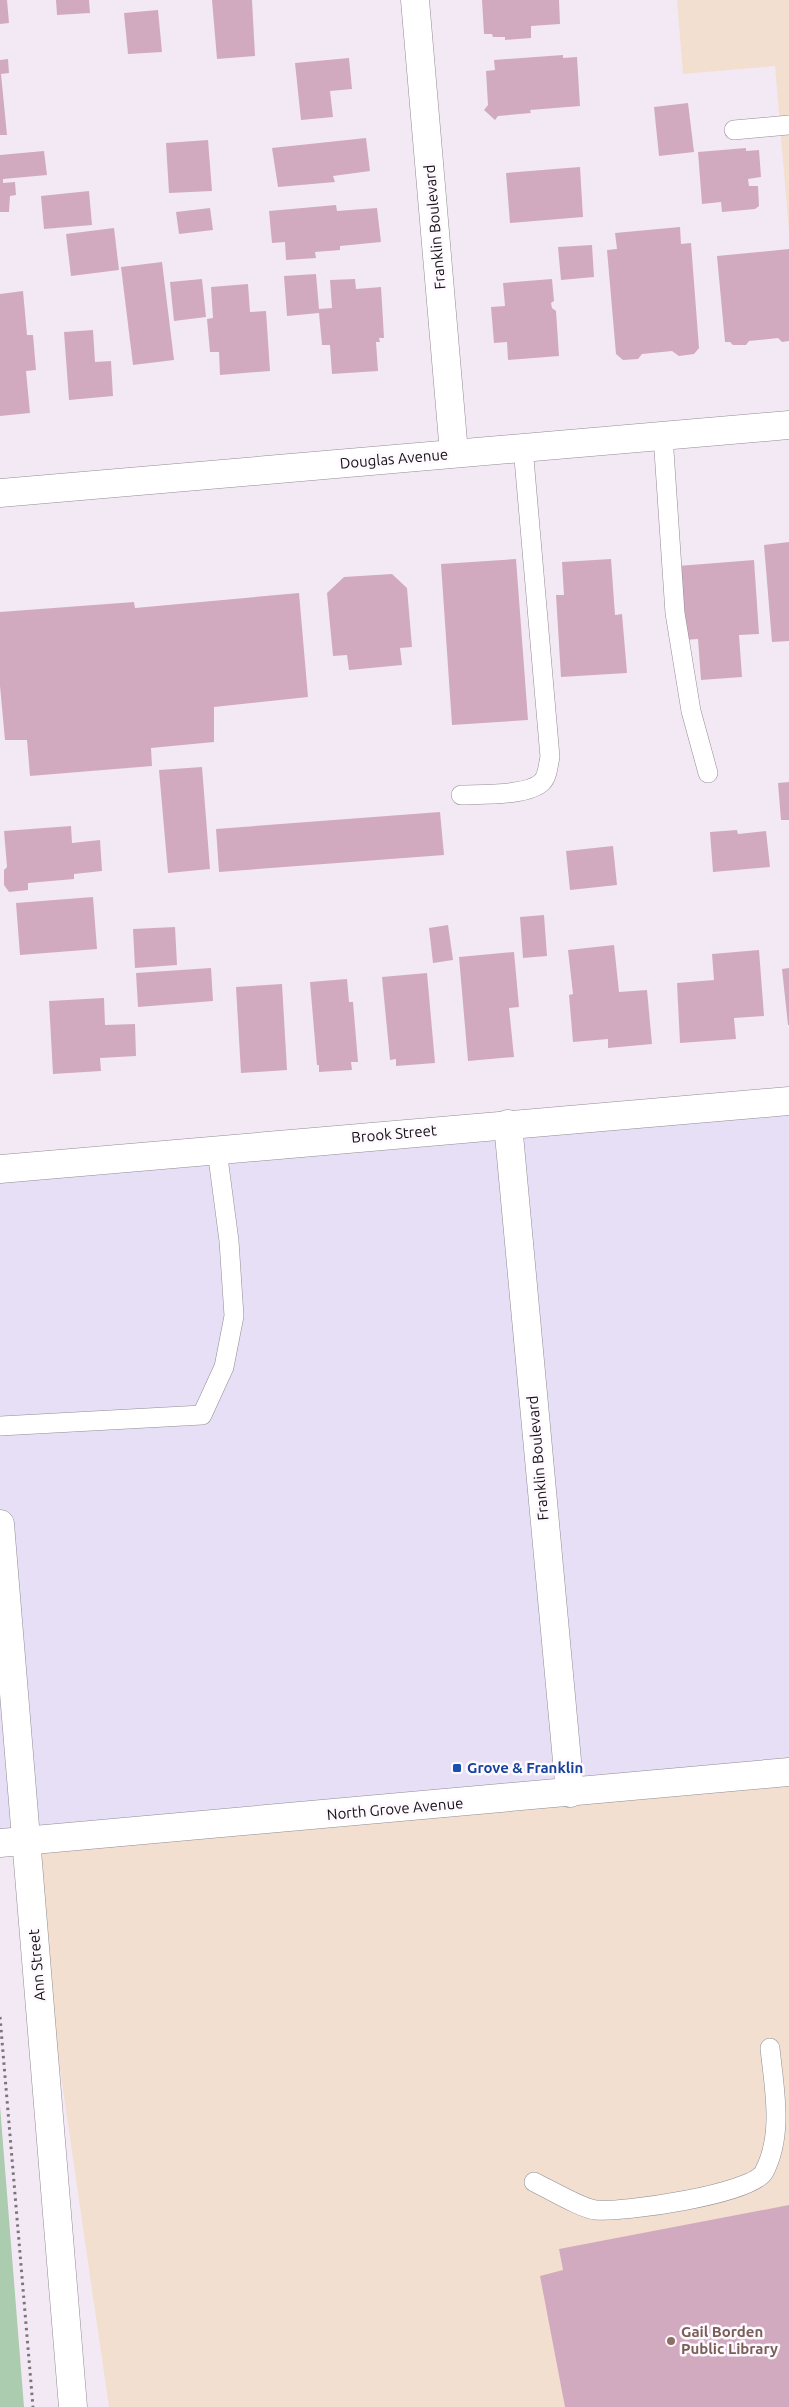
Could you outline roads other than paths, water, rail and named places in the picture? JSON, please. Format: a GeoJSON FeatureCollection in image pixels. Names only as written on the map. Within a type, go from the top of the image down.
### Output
{"type":"FeatureCollection","features":[{"type":"Feature","properties":{"kind":"street","name":"Franklin Boulevard"},"geometry":{"type":"LineString","coordinates":[[415,0],[454,454]]}},
{"type":"Feature","properties":{"kind":"street","name":"Douglas Avenue"},"geometry":{"type":"LineString","coordinates":[[0,493],[789,425]]}},
{"type":"Feature","properties":{"kind":"street","name":"Brook Street"},"geometry":{"type":"LineString","coordinates":[[0,1169],[789,1101]]}},
{"type":"Feature","properties":{"kind":"street","name":"Franklin Boulevard"},"geometry":{"type":"LineString","coordinates":[[508,1124],[570,1793]]}},
{"type":"Feature","properties":{"kind":"street","name":"Ann Street"},"geometry":{"type":"LineString","coordinates":[[0,1524],[73,2407]]}},
{"type":"Feature","properties":{"kind":"street","name":"North Grove Avenue"},"geometry":{"type":"LineString","coordinates":[[0,1843],[789,1772]]}},
{"type":"Feature","properties":{"kind":"lane"},"geometry":{"type":"LineString","coordinates":[[734,130],[789,125]]}},
{"type":"Feature","properties":{"kind":"lane"},"geometry":{"type":"LineString","coordinates":[[663,436],[675,613],[691,711],[708,773]]}},
{"type":"Feature","properties":{"kind":"lane"},"geometry":{"type":"LineString","coordinates":[[461,795],[529,790],[542,782],[550,757],[523,447]]}},
{"type":"Feature","properties":{"kind":"lane"},"geometry":{"type":"LineString","coordinates":[[0,1426],[202,1415],[224,1367],[234,1316],[229,1241],[217,1150]]}},
{"type":"Feature","properties":{"kind":"lane"},"geometry":{"type":"LineString","coordinates":[[534,2182],[594,2210],[624,2210],[724,2193],[753,2182],[763,2174],[774,2138],[776,2123],[770,2048]]}},
{"type":"Feature","properties":{"kind":"place","name":"Grove & Franklin"},"geometry":{"type":"Point","coordinates":[457,1768]}},
{"type":"Feature","properties":{"kind":"place","name":"Gail Borden Public Library"},"geometry":{"type":"Point","coordinates":[671,2341]}}]}
